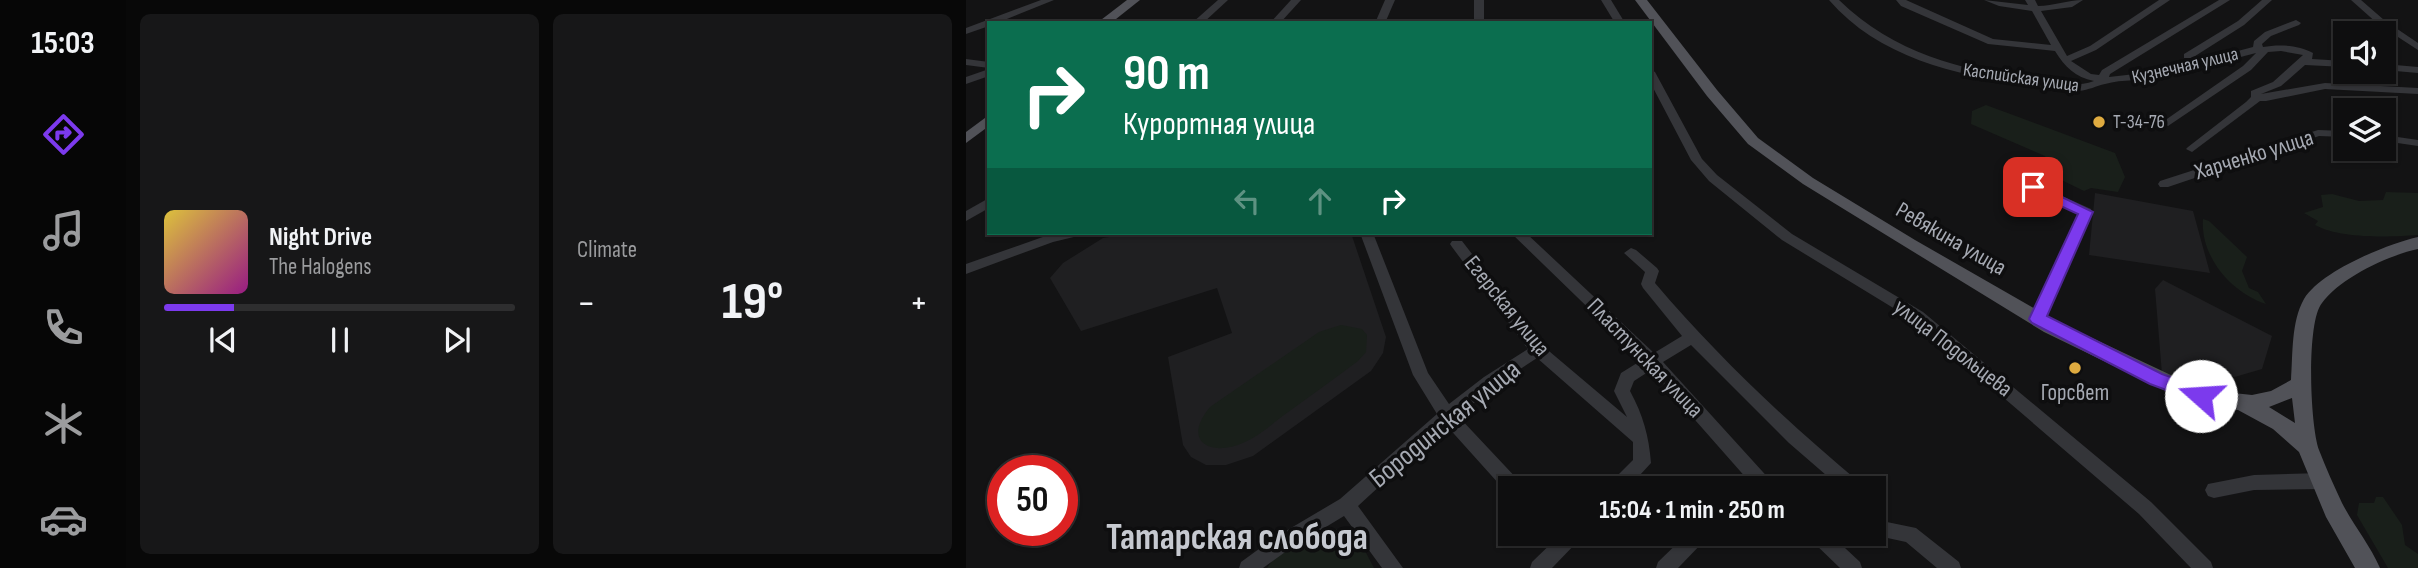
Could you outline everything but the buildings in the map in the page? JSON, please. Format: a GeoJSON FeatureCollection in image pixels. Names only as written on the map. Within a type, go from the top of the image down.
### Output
{"type":"FeatureCollection","features":[{"type":"Feature","properties":{"kind":"main road"},"geometry":{"type":"LineString","coordinates":[[1106,21],[1134,0]]}},
{"type":"Feature","properties":{"kind":"main road","name":"Ревякина улица"},"geometry":{"type":"LineString","coordinates":[[1642,0],[1712,93],[1754,141],[1808,181],[1886,230],[2038,319],[2185,391],[2242,403],[2275,398],[2301,384]]}},
{"type":"Feature","properties":{"kind":"main road"},"geometry":{"type":"LineString","coordinates":[[966,139],[987,121]]}},
{"type":"Feature","properties":{"kind":"main road"},"geometry":{"type":"LineString","coordinates":[[2368,568],[2334,510],[2307,446],[2301,384],[2304,329],[2312,301],[2330,284],[2374,257],[2398,247],[2418,243]]}},
{"type":"Feature","properties":{"kind":"main road"},"geometry":{"type":"LineString","coordinates":[[2242,403],[2280,423],[2307,446]]}},
{"type":"Feature","properties":{"kind":"street"},"geometry":{"type":"LineString","coordinates":[[993,21],[1049,0]]}},
{"type":"Feature","properties":{"kind":"street"},"geometry":{"type":"LineString","coordinates":[[1199,21],[1223,0]]}},
{"type":"Feature","properties":{"kind":"street"},"geometry":{"type":"LineString","coordinates":[[1277,21],[1296,0]]}},
{"type":"Feature","properties":{"kind":"street"},"geometry":{"type":"LineString","coordinates":[[1382,21],[1390,0]]}},
{"type":"Feature","properties":{"kind":"street"},"geometry":{"type":"LineString","coordinates":[[1479,0],[1479,21]]}},
{"type":"Feature","properties":{"kind":"street"},"geometry":{"type":"LineString","coordinates":[[1606,0],[1619,21]]}},
{"type":"Feature","properties":{"kind":"street","name":"Каспийская улица"},"geometry":{"type":"LineString","coordinates":[[1833,0],[1870,32],[1949,67],[1985,76],[2064,87],[2087,87],[2102,81]]}},
{"type":"Feature","properties":{"kind":"street"},"geometry":{"type":"LineString","coordinates":[[1901,0],[1991,42],[2060,48]]}},
{"type":"Feature","properties":{"kind":"street"},"geometry":{"type":"LineString","coordinates":[[1989,0],[2011,6],[2032,4],[2058,8],[2078,0]]}},
{"type":"Feature","properties":{"kind":"street"},"geometry":{"type":"LineString","coordinates":[[2066,60],[2093,48],[2165,0]]}},
{"type":"Feature","properties":{"kind":"street"},"geometry":{"type":"LineString","coordinates":[[2032,4],[2066,60],[2077,72],[2102,81],[2106,72],[2225,0]]}},
{"type":"Feature","properties":{"kind":"street"},"geometry":{"type":"LineString","coordinates":[[2188,56],[2241,23],[2267,0]]}},
{"type":"Feature","properties":{"kind":"street"},"geometry":{"type":"LineString","coordinates":[[2356,0],[2381,22],[2418,47]]}},
{"type":"Feature","properties":{"kind":"street"},"geometry":{"type":"LineString","coordinates":[[966,31],[987,23]]}},
{"type":"Feature","properties":{"kind":"street","name":"Кузнечная улица"},"geometry":{"type":"LineString","coordinates":[[2102,81],[2125,80],[2191,68],[2258,49],[2257,43],[2264,37],[2296,23]]}},
{"type":"Feature","properties":{"kind":"street"},"geometry":{"type":"LineString","coordinates":[[2168,123],[2247,68],[2265,49],[2281,48],[2308,53],[2308,58],[2277,84],[2255,93],[2257,97]]}},
{"type":"Feature","properties":{"kind":"street"},"geometry":{"type":"LineString","coordinates":[[966,62],[987,65]]}},
{"type":"Feature","properties":{"kind":"street"},"geometry":{"type":"LineString","coordinates":[[2303,62],[2333,63]]}},
{"type":"Feature","properties":{"kind":"street"},"geometry":{"type":"LineString","coordinates":[[2396,68],[2418,70]]}},
{"type":"Feature","properties":{"kind":"street"},"geometry":{"type":"LineString","coordinates":[[966,79],[984,73]]}},
{"type":"Feature","properties":{"kind":"street","name":"улица Подольцева"},"geometry":{"type":"LineString","coordinates":[[1652,76],[1697,160],[1713,178],[1787,237],[1919,316],[2145,508],[2204,568]]}},
{"type":"Feature","properties":{"kind":"street"},"geometry":{"type":"LineString","coordinates":[[2192,149],[2257,97],[2266,98],[2325,86],[2418,91]]}},
{"type":"Feature","properties":{"kind":"street","name":"Харченко улица"},"geometry":{"type":"LineString","coordinates":[[2164,184],[2318,133],[2333,134]]}},
{"type":"Feature","properties":{"kind":"street"},"geometry":{"type":"LineString","coordinates":[[2396,140],[2418,143]]}},
{"type":"Feature","properties":{"kind":"street"},"geometry":{"type":"LineString","coordinates":[[2033,187],[2086,212],[2038,319]]}},
{"type":"Feature","properties":{"kind":"street"},"geometry":{"type":"LineString","coordinates":[[966,217],[987,203]]}},
{"type":"Feature","properties":{"kind":"street"},"geometry":{"type":"LineString","coordinates":[[966,270],[1064,235]]}},
{"type":"Feature","properties":{"kind":"street"},"geometry":{"type":"LineString","coordinates":[[1367,235],[1421,375],[1447,415],[1503,476]]}},
{"type":"Feature","properties":{"kind":"street","name":"Пластунская улица"},"geometry":{"type":"LineString","coordinates":[[1520,235],[1654,362],[1751,476]]}},
{"type":"Feature","properties":{"kind":"street","name":"Егерская улица"},"geometry":{"type":"LineString","coordinates":[[1457,244],[1538,350],[1641,439]]}},
{"type":"Feature","properties":{"kind":"street"},"geometry":{"type":"LineString","coordinates":[[1631,253],[1652,271],[1648,284],[1692,337],[1795,438],[1839,476]]}},
{"type":"Feature","properties":{"kind":"street"},"geometry":{"type":"LineString","coordinates":[[1629,476],[1642,463],[1641,439],[1634,414],[1622,391],[1626,377],[1692,337]]}},
{"type":"Feature","properties":{"kind":"street","name":"Бородинская улица"},"geometry":{"type":"LineString","coordinates":[[1248,568],[1281,544],[1346,505],[1447,415],[1490,381],[1538,350]]}},
{"type":"Feature","properties":{"kind":"street"},"geometry":{"type":"LineString","coordinates":[[2214,489],[2238,483],[2322,481]]}},
{"type":"Feature","properties":{"kind":"street"},"geometry":{"type":"LineString","coordinates":[[1346,505],[1394,568]]}},
{"type":"Feature","properties":{"kind":"street"},"geometry":{"type":"LineString","coordinates":[[1886,530],[1910,534],[1952,568]]}},
{"type":"Feature","properties":{"kind":"street"},"geometry":{"type":"LineString","coordinates":[[1539,568],[1561,546]]}},
{"type":"Feature","properties":{"kind":"street"},"geometry":{"type":"LineString","coordinates":[[1665,568],[1687,546]]}},
{"type":"Feature","properties":{"kind":"street"},"geometry":{"type":"LineString","coordinates":[[1828,546],[1846,566]]}},
{"type":"Feature","properties":{"kind":"shaded area"},"geometry":{"type":"Polygon","coordinates":[[[1986,105],[2115,153],[2125,177],[2118,192],[2091,188],[2084,191],[2043,171],[2041,168],[2047,162],[2045,156],[1971,124],[1972,111],[1986,105]]]}},
{"type":"Feature","properties":{"kind":"shaded area"},"geometry":{"type":"Polygon","coordinates":[[[2386,192],[2418,193],[2418,235],[2338,233],[2315,225],[2318,221],[2304,213],[2323,207],[2321,195],[2332,194],[2359,201],[2383,200],[2386,192]]]}},
{"type":"Feature","properties":{"kind":"shaded area"},"geometry":{"type":"Polygon","coordinates":[[[2095,193],[2193,211],[2210,273],[2089,255],[2095,193]]]}},
{"type":"Feature","properties":{"kind":"shaded area"},"geometry":{"type":"Polygon","coordinates":[[[2203,219],[2209,221],[2247,257],[2242,271],[2249,288],[2258,292],[2266,304],[2241,291],[2221,272],[2207,247],[2203,219]]]}},
{"type":"Feature","properties":{"kind":"shaded area"},"geometry":{"type":"Polygon","coordinates":[[[1121,235],[1352,235],[1386,337],[1383,353],[1371,371],[1253,456],[1226,465],[1206,465],[1191,457],[1183,445],[1168,357],[1232,333],[1217,288],[1081,331],[1050,278],[1063,263],[1103,238],[1121,235]]]}},
{"type":"Feature","properties":{"kind":"shaded area"},"geometry":{"type":"Polygon","coordinates":[[[2163,280],[2272,336],[2262,369],[2221,381],[2162,374],[2155,289],[2163,280]]]}},
{"type":"Feature","properties":{"kind":"shaded area"},"geometry":{"type":"Polygon","coordinates":[[[1341,325],[1362,329],[1367,335],[1366,352],[1358,361],[1250,439],[1233,447],[1221,448],[1204,444],[1199,438],[1198,429],[1210,407],[1319,332],[1341,325]]]}},
{"type":"Feature","properties":{"kind":"shaded area"},"geometry":{"type":"Polygon","coordinates":[[[2376,497],[2383,497],[2402,525],[2405,545],[2418,554],[2418,568],[2388,568],[2357,515],[2359,503],[2374,503],[2376,497]]]}},
{"type":"Feature","properties":{"kind":"shaded area"},"geometry":{"type":"Polygon","coordinates":[[[1334,529],[1345,529],[1363,547],[1374,568],[1267,568],[1288,548],[1334,529]]]}},
{"type":"Feature","properties":{"kind":"place","name":"Т-34-76"},"geometry":{"type":"Point","coordinates":[2099,122]}},
{"type":"Feature","properties":{"kind":"place","name":"Горсвет"},"geometry":{"type":"Point","coordinates":[2075,368]}},
{"type":"Feature","properties":{"kind":"district","name":"Татарская слобода"},"geometry":{"type":"Point","coordinates":[1237,538]}},
{"type":"Feature","properties":{"kind":"route"},"geometry":{"type":"LineString","coordinates":[[2033,187],[2086,212],[2038,319],[2156,379],[2201,396]]}}]}
